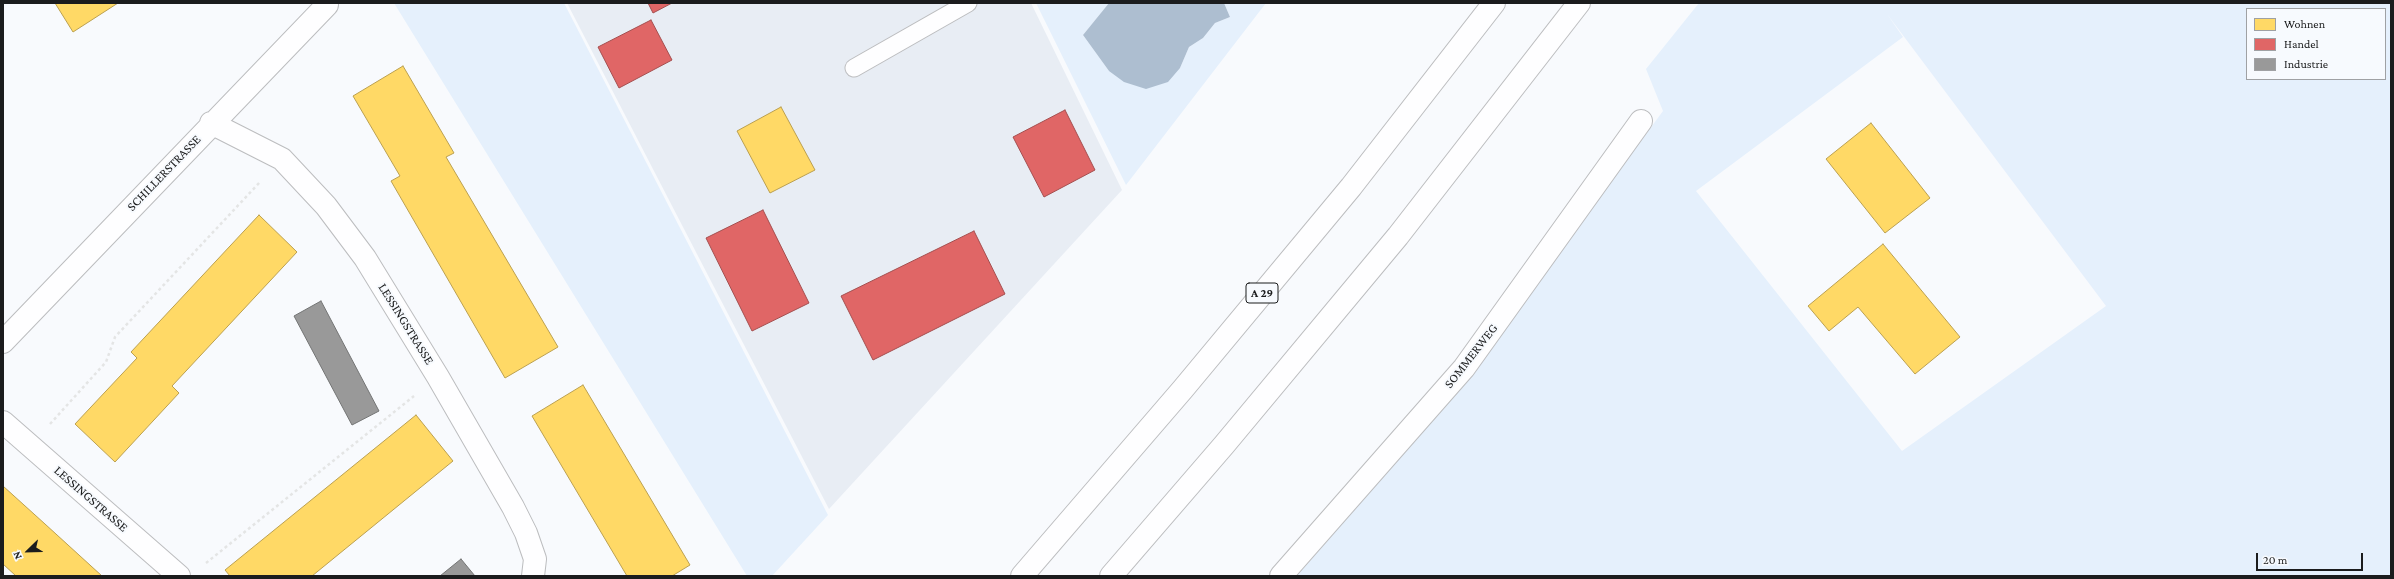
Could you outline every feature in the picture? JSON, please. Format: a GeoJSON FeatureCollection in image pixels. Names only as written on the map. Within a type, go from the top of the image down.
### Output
{"type":"FeatureCollection","features":[{"type":"Feature","properties":{"kind":"main road","name":"A 29"},"geometry":{"type":"LineString","coordinates":[[1022,576],[1182,389],[1346,193],[1494,3]]}},
{"type":"Feature","properties":{"kind":"main road"},"geometry":{"type":"LineString","coordinates":[[1111,576],[1224,445],[1398,236],[1579,3]]}},
{"type":"Feature","properties":{"kind":"main road","name":"SCHILLERSTRASSE"},"geometry":{"type":"LineString","coordinates":[[3,342],[211,123],[327,5]]}},
{"type":"Feature","properties":{"kind":"main road","name":"SOMMERWEG"},"geometry":{"type":"LineString","coordinates":[[1281,576],[1464,368],[1641,121]]}},
{"type":"Feature","properties":{"kind":"main road","name":"LESSINGSTRASSE"},"geometry":{"type":"LineString","coordinates":[[211,123],[282,159],[326,206],[365,258],[438,377],[526,533],[535,560],[533,576]]}},
{"type":"Feature","properties":{"kind":"main road","name":"LESSINGSTRASSE"},"geometry":{"type":"LineString","coordinates":[[3,422],[180,576]]}},
{"type":"Feature","properties":{"kind":"lane"},"geometry":{"type":"LineString","coordinates":[[854,68],[968,3]]}},
{"type":"Feature","properties":{"kind":"path"},"geometry":{"type":"LineString","coordinates":[[30,445],[106,362],[115,338],[282,159]]}},
{"type":"Feature","properties":{"kind":"path"},"geometry":{"type":"LineString","coordinates":[[202,566],[438,377]]}},
{"type":"Feature","properties":{"kind":"shaded area"},"geometry":{"type":"Polygon","coordinates":[[[394,3],[564,3],[828,515],[772,576],[747,576],[394,3]]]}},
{"type":"Feature","properties":{"kind":"shaded area"},"geometry":{"type":"Polygon","coordinates":[[[567,3],[1031,3],[1122,190],[829,509],[567,3]]]}},
{"type":"Feature","properties":{"kind":"shaded area"},"geometry":{"type":"Polygon","coordinates":[[[1036,3],[1109,3],[1083,35],[1109,71],[1180,68],[1189,47],[1203,38],[1215,23],[1230,17],[1224,3],[1266,3],[1126,185],[1036,3]]]}},
{"type":"Feature","properties":{"kind":"shaded area"},"geometry":{"type":"Polygon","coordinates":[[[1699,3],[2391,3],[2391,576],[1297,576],[1469,374],[1663,111],[1646,69],[1699,3]],[[1887,14],[1903,37],[1696,191],[1902,451],[2106,306],[1887,14]]]}},
{"type":"Feature","properties":{"kind":"water"},"geometry":{"type":"Polygon","coordinates":[[[1109,3],[1224,3],[1230,17],[1215,23],[1203,38],[1189,47],[1180,68],[1168,82],[1146,89],[1124,82],[1109,71],[1083,35],[1109,3]]]}},
{"type":"Feature","properties":{"kind":"building: Wohnen"},"geometry":{"type":"Polygon","coordinates":[[[55,3],[118,3],[73,32],[55,3]]]}},
{"type":"Feature","properties":{"kind":"building: Wohnen"},"geometry":{"type":"Polygon","coordinates":[[[403,66],[454,153],[446,157],[558,347],[505,378],[391,181],[400,176],[353,96],[403,66]]]}},
{"type":"Feature","properties":{"kind":"building: Wohnen"},"geometry":{"type":"Polygon","coordinates":[[[781,107],[815,170],[770,193],[737,131],[781,107]]]}},
{"type":"Feature","properties":{"kind":"building: Wohnen"},"geometry":{"type":"Polygon","coordinates":[[[1871,123],[1930,198],[1885,233],[1826,159],[1871,123]]]}},
{"type":"Feature","properties":{"kind":"building: Wohnen"},"geometry":{"type":"Polygon","coordinates":[[[259,215],[297,252],[172,386],[179,393],[115,462],[75,424],[137,358],[131,352],[259,215]]]}},
{"type":"Feature","properties":{"kind":"building: Wohnen"},"geometry":{"type":"Polygon","coordinates":[[[1883,244],[1960,337],[1915,374],[1858,307],[1829,331],[1808,306],[1883,244]]]}},
{"type":"Feature","properties":{"kind":"building: Wohnen"},"geometry":{"type":"Polygon","coordinates":[[[583,385],[690,565],[672,576],[627,576],[532,416],[583,385]]]}},
{"type":"Feature","properties":{"kind":"building: Wohnen"},"geometry":{"type":"Polygon","coordinates":[[[416,415],[453,461],[312,576],[230,576],[225,570],[416,415]]]}},
{"type":"Feature","properties":{"kind":"building: Wohnen"},"geometry":{"type":"Polygon","coordinates":[[[3,486],[102,576],[16,576],[3,564],[3,486]]]}},
{"type":"Feature","properties":{"kind":"building: Handel"},"geometry":{"type":"Polygon","coordinates":[[[648,3],[672,3],[653,13],[648,3]]]}},
{"type":"Feature","properties":{"kind":"building: Handel"},"geometry":{"type":"Polygon","coordinates":[[[651,20],[672,60],[619,88],[598,47],[651,20]]]}},
{"type":"Feature","properties":{"kind":"building: Handel"},"geometry":{"type":"Polygon","coordinates":[[[1065,110],[1095,170],[1044,197],[1013,137],[1065,110]]]}},
{"type":"Feature","properties":{"kind":"building: Handel"},"geometry":{"type":"Polygon","coordinates":[[[763,210],[809,303],[752,331],[706,238],[763,210]]]}},
{"type":"Feature","properties":{"kind":"building: Handel"},"geometry":{"type":"Polygon","coordinates":[[[974,231],[1005,294],[873,360],[841,296],[974,231]]]}},
{"type":"Feature","properties":{"kind":"building: Industrie"},"geometry":{"type":"Polygon","coordinates":[[[321,301],[379,411],[352,425],[294,316],[321,301]]]}},
{"type":"Feature","properties":{"kind":"building: Industrie"},"geometry":{"type":"Polygon","coordinates":[[[461,559],[475,576],[440,576],[461,559]]]}}]}
